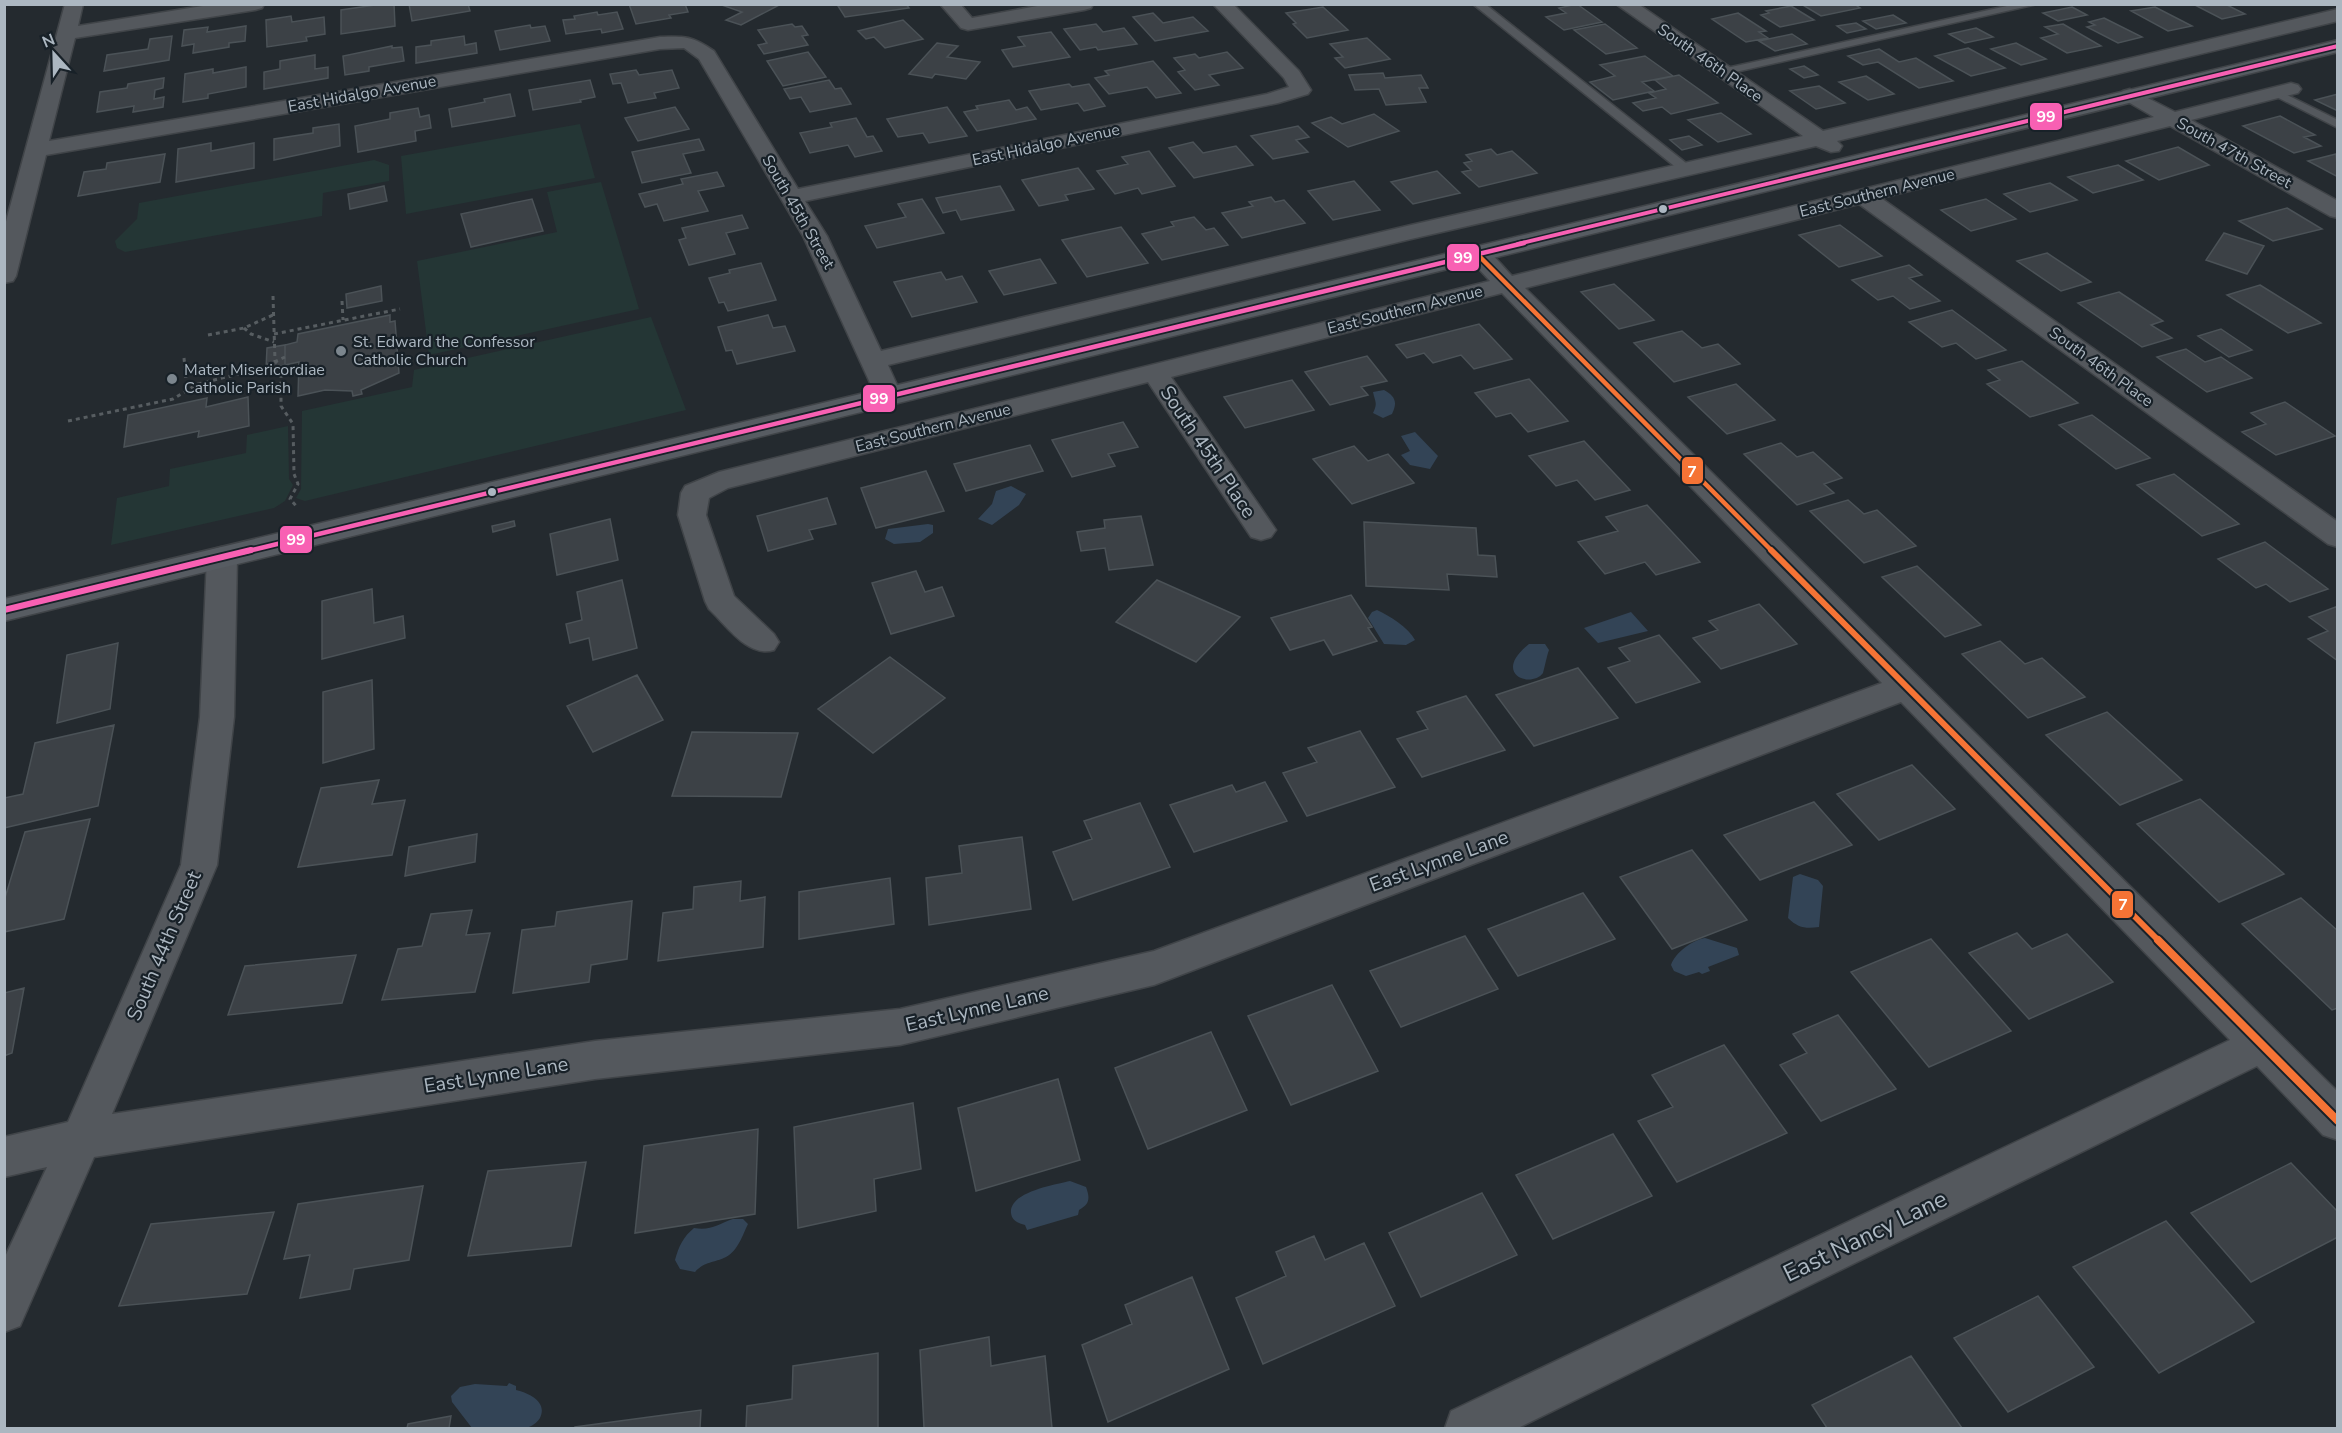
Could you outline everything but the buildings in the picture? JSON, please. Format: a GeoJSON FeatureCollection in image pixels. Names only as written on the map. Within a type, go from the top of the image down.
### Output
{"type":"FeatureCollection","features":[{"type":"Feature","properties":{"kind":"main road","name":"East Southern Avenue"},"geometry":{"type":"LineString","coordinates":[[4,610],[2337,46]]}},
{"type":"Feature","properties":{"kind":"street"},"geometry":{"type":"LineString","coordinates":[[4,276],[74,4]]}},
{"type":"Feature","properties":{"kind":"street"},"geometry":{"type":"LineString","coordinates":[[67,33],[255,4]]}},
{"type":"Feature","properties":{"kind":"street"},"geometry":{"type":"LineString","coordinates":[[949,4],[968,24],[1084,4]]}},
{"type":"Feature","properties":{"kind":"street","name":"East Hidalgo Avenue"},"geometry":{"type":"LineString","coordinates":[[790,198],[1271,99],[1301,90],[1292,75],[1221,4]]}},
{"type":"Feature","properties":{"kind":"street"},"geometry":{"type":"LineString","coordinates":[[1630,8],[1661,6]]}},
{"type":"Feature","properties":{"kind":"street","name":"South 46th Place"},"geometry":{"type":"LineString","coordinates":[[1630,8],[1855,163]]}},
{"type":"Feature","properties":{"kind":"street"},"geometry":{"type":"LineString","coordinates":[[873,362],[1411,232],[1820,139],[2337,15]]}},
{"type":"Feature","properties":{"kind":"street","name":"East Hidalgo Avenue"},"geometry":{"type":"LineString","coordinates":[[37,150],[660,43],[688,42]]}},
{"type":"Feature","properties":{"kind":"street","name":"South 45th Street"},"geometry":{"type":"LineString","coordinates":[[688,42],[707,55],[790,198],[815,236],[889,396]]}},
{"type":"Feature","properties":{"kind":"street","name":"East Southern Avenue"},"geometry":{"type":"LineString","coordinates":[[763,642],[720,601],[692,515],[694,493],[719,482],[1864,197],[2283,90]]}},
{"type":"Feature","properties":{"kind":"street","name":"South 47th Street"},"geometry":{"type":"LineString","coordinates":[[2130,95],[2337,211]]}},
{"type":"Feature","properties":{"kind":"street","name":"South 46th Place"},"geometry":{"type":"LineString","coordinates":[[1864,197],[2337,537]]}},
{"type":"Feature","properties":{"kind":"street"},"geometry":{"type":"LineString","coordinates":[[1478,254],[1506,285],[2337,1121]]}},
{"type":"Feature","properties":{"kind":"street","name":"South 45th Place"},"geometry":{"type":"LineString","coordinates":[[1155,373],[1261,530]]}},
{"type":"Feature","properties":{"kind":"street","name":"South 44th Street"},"geometry":{"type":"LineString","coordinates":[[4,1310],[199,866],[217,717],[222,557]]}},
{"type":"Feature","properties":{"kind":"street","name":"East Lynne Lane"},"geometry":{"type":"LineString","coordinates":[[4,1158],[81,1139],[595,1060],[900,1027],[1154,968],[1906,687]]}},
{"type":"Feature","properties":{"kind":"street","name":"East Nancy Lane"},"geometry":{"type":"LineString","coordinates":[[1468,1428],[2262,1044]]}},
{"type":"Feature","properties":{"kind":"lane"},"geometry":{"type":"LineString","coordinates":[[1478,4],[1687,170]]}},
{"type":"Feature","properties":{"kind":"lane"},"geometry":{"type":"LineString","coordinates":[[1722,72],[2032,4]]}},
{"type":"Feature","properties":{"kind":"lane"},"geometry":{"type":"LineString","coordinates":[[2283,90],[2337,125]]}},
{"type":"Feature","properties":{"kind":"path"},"geometry":{"type":"LineString","coordinates":[[273,296],[275,361],[281,368],[281,406],[293,424],[294,474],[298,484],[290,500],[297,508]]}},
{"type":"Feature","properties":{"kind":"path"},"geometry":{"type":"LineString","coordinates":[[342,301],[343,320]]}},
{"type":"Feature","properties":{"kind":"path"},"geometry":{"type":"LineString","coordinates":[[274,334],[400,309]]}},
{"type":"Feature","properties":{"kind":"path"},"geometry":{"type":"LineString","coordinates":[[208,335],[244,328],[273,315]]}},
{"type":"Feature","properties":{"kind":"path"},"geometry":{"type":"LineString","coordinates":[[244,328],[251,334],[274,342]]}},
{"type":"Feature","properties":{"kind":"path"},"geometry":{"type":"LineString","coordinates":[[68,422],[173,399],[206,381],[258,369],[285,357]]}},
{"type":"Feature","properties":{"kind":"path"},"geometry":{"type":"LineString","coordinates":[[184,358],[187,390]]}},
{"type":"Feature","properties":{"kind":"shaded area"},"geometry":{"type":"Polygon","coordinates":[[[580,124],[595,178],[406,214],[401,156],[580,124]]]}},
{"type":"Feature","properties":{"kind":"shaded area"},"geometry":{"type":"Polygon","coordinates":[[[374,160],[389,165],[389,181],[323,193],[322,216],[125,252],[117,248],[115,241],[137,219],[139,203],[374,160]]]}},
{"type":"Feature","properties":{"kind":"shaded area"},"geometry":{"type":"Polygon","coordinates":[[[601,182],[639,309],[429,355],[417,261],[557,232],[547,192],[601,182]]]}},
{"type":"Feature","properties":{"kind":"shaded area"},"geometry":{"type":"Polygon","coordinates":[[[651,317],[686,410],[305,501],[296,498],[301,489],[302,411],[412,387],[414,370],[651,317]]]}},
{"type":"Feature","properties":{"kind":"shaded area"},"geometry":{"type":"Polygon","coordinates":[[[288,426],[289,479],[293,485],[285,501],[274,508],[111,545],[117,498],[169,486],[170,469],[246,453],[247,435],[288,426]]]}},
{"type":"Feature","properties":{"kind":"water"},"geometry":{"type":"Polygon","coordinates":[[[1384,390],[1393,397],[1395,406],[1392,414],[1383,418],[1373,413],[1376,405],[1373,392],[1384,390]]]}},
{"type":"Feature","properties":{"kind":"water"},"geometry":{"type":"Polygon","coordinates":[[[1415,432],[1438,456],[1430,469],[1410,465],[1401,455],[1410,451],[1401,436],[1415,432]]]}},
{"type":"Feature","properties":{"kind":"water"},"geometry":{"type":"Polygon","coordinates":[[[1011,486],[1026,494],[1019,505],[992,525],[978,519],[992,504],[996,491],[1011,486]]]}},
{"type":"Feature","properties":{"kind":"water"},"geometry":{"type":"Polygon","coordinates":[[[933,525],[933,533],[920,542],[894,544],[885,539],[888,529],[933,525]]]}},
{"type":"Feature","properties":{"kind":"water"},"geometry":{"type":"Polygon","coordinates":[[[1377,610],[1403,626],[1415,640],[1406,645],[1384,644],[1368,618],[1372,612],[1377,610]]]}},
{"type":"Feature","properties":{"kind":"water"},"geometry":{"type":"Polygon","coordinates":[[[1631,612],[1648,631],[1598,643],[1584,628],[1631,612]]]}},
{"type":"Feature","properties":{"kind":"water"},"geometry":{"type":"Polygon","coordinates":[[[1529,644],[1545,644],[1549,650],[1543,673],[1537,678],[1523,679],[1517,676],[1513,663],[1529,644]]]}},
{"type":"Feature","properties":{"kind":"water"},"geometry":{"type":"Polygon","coordinates":[[[1800,874],[1818,880],[1823,886],[1819,927],[1802,927],[1788,918],[1793,877],[1800,874]]]}},
{"type":"Feature","properties":{"kind":"water"},"geometry":{"type":"Polygon","coordinates":[[[1705,938],[1737,948],[1739,955],[1708,967],[1710,971],[1702,974],[1699,972],[1686,976],[1674,971],[1671,965],[1680,952],[1695,941],[1705,938]]]}},
{"type":"Feature","properties":{"kind":"water"},"geometry":{"type":"Polygon","coordinates":[[[1070,1181],[1086,1187],[1088,1194],[1087,1203],[1079,1210],[1078,1215],[1027,1230],[1025,1225],[1014,1220],[1011,1213],[1012,1206],[1017,1200],[1044,1187],[1070,1181]]]}},
{"type":"Feature","properties":{"kind":"water"},"geometry":{"type":"Polygon","coordinates":[[[733,1219],[743,1219],[748,1224],[734,1251],[722,1259],[706,1264],[695,1272],[680,1269],[675,1260],[682,1242],[690,1231],[694,1228],[710,1228],[733,1219]]]}},
{"type":"Feature","properties":{"kind":"water"},"geometry":{"type":"Polygon","coordinates":[[[509,1383],[516,1386],[516,1390],[526,1393],[539,1402],[542,1412],[540,1418],[531,1426],[510,1429],[472,1428],[452,1402],[451,1396],[460,1387],[475,1384],[507,1386],[509,1383]]]}},
{"type":"Feature","properties":{"kind":"transit line","name":"99"},"geometry":{"type":"LineString","coordinates":[[4,610],[2338,46]]}},
{"type":"Feature","properties":{"kind":"transit line","name":"7"},"geometry":{"type":"LineString","coordinates":[[1477,254],[2338,1121]]}},
{"type":"Feature","properties":{"kind":"place","name":"St. Edward the Confessor Catholic Church"},"geometry":{"type":"Point","coordinates":[341,351]}},
{"type":"Feature","properties":{"kind":"place","name":"Mater Misericordiae Catholic Parish"},"geometry":{"type":"Point","coordinates":[172,379]}}]}
